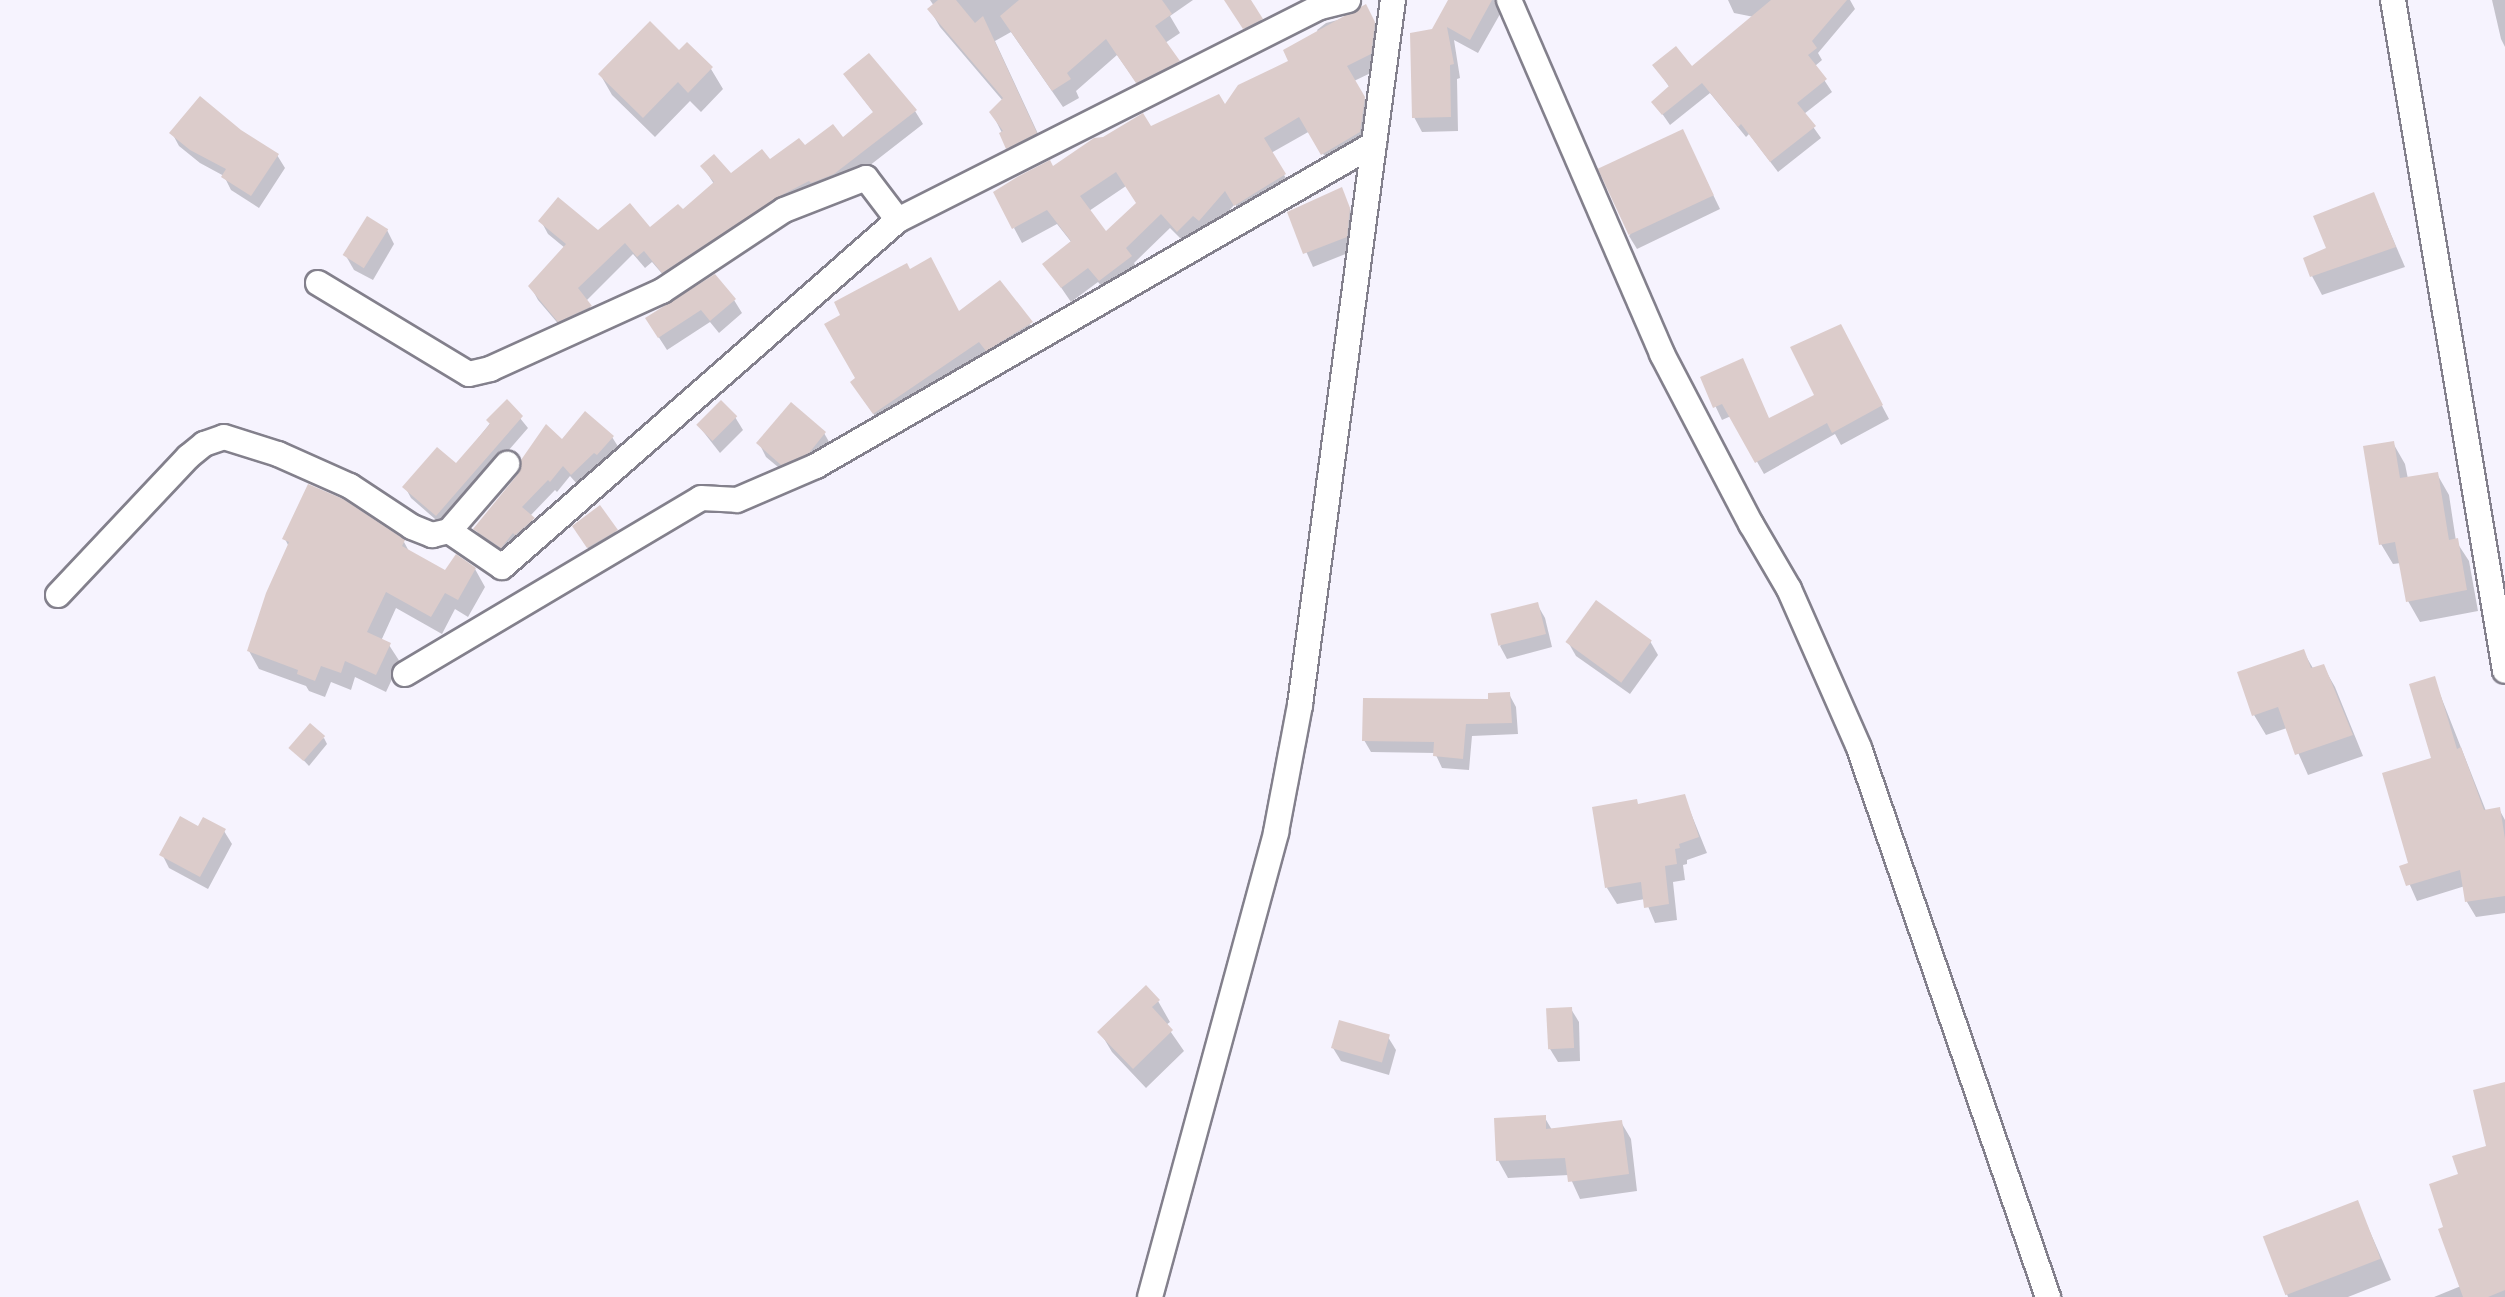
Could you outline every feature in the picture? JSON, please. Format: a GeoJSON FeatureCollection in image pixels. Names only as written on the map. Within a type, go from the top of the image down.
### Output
{"type":"FeatureCollection","features":[{"type":"Feature","properties":{"kind":"street"},"geometry":{"type":"LineString","coordinates":[[449,531],[502,567],[898,220],[1320,7],[1348,0]]}},
{"type":"Feature","properties":{"kind":"street"},"geometry":{"type":"LineString","coordinates":[[1150,1297],[1279,818],[1300,705],[1393,0]]}},
{"type":"Feature","properties":{"kind":"street"},"geometry":{"type":"LineString","coordinates":[[1509,0],[1662,354],[1751,524],[1789,589],[1859,748],[2048,1297]]}},
{"type":"Feature","properties":{"kind":"street"},"geometry":{"type":"LineString","coordinates":[[2393,0],[2505,671]]}},
{"type":"Feature","properties":{"kind":"street"},"geometry":{"type":"LineString","coordinates":[[405,674],[701,498],[737,500],[816,466],[1374,144]]}},
{"type":"Feature","properties":{"kind":"street"},"geometry":{"type":"LineString","coordinates":[[318,283],[469,374],[490,369],[662,291],[784,210],[866,178],[898,220]]}},
{"type":"Feature","properties":{"kind":"street"},"geometry":{"type":"LineString","coordinates":[[58,595],[188,457],[204,444],[224,437],[278,454],[350,486],[412,527],[432,535],[449,531],[507,464]]}},
{"type":"Feature","properties":{"kind":"building"},"geometry":{"type":"Polygon","coordinates":[[[938,0],[956,0],[975,23],[983,16],[1037,133],[1006,149],[999,133],[1003,131],[989,112],[1003,98],[927,9],[938,0]]]}},
{"type":"Feature","properties":{"kind":"building"},"geometry":{"type":"Polygon","coordinates":[[[1019,0],[1162,0],[1172,14],[1155,26],[1180,61],[1136,83],[1106,39],[1067,73],[1071,79],[1052,91],[1000,16],[1019,0]]]}},
{"type":"Feature","properties":{"kind":"building"},"geometry":{"type":"Polygon","coordinates":[[[1224,0],[1251,0],[1263,19],[1243,29],[1224,0]]]}},
{"type":"Feature","properties":{"kind":"building"},"geometry":{"type":"Polygon","coordinates":[[[1448,0],[1492,0],[1470,40],[1447,27],[1454,64],[1450,65],[1451,117],[1412,118],[1410,33],[1432,29],[1448,0]]]}},
{"type":"Feature","properties":{"kind":"building"},"geometry":{"type":"Polygon","coordinates":[[[1771,0],[1847,0],[1812,41],[1817,48],[1808,55],[1827,79],[1797,103],[1816,126],[1770,162],[1741,124],[1738,127],[1702,83],[1662,115],[1651,102],[1669,86],[1652,65],[1676,46],[1692,66],[1771,0]]]}},
{"type":"Feature","properties":{"kind":"building"},"geometry":{"type":"Polygon","coordinates":[[[1366,4],[1375,22],[1371,54],[1347,66],[1365,97],[1360,132],[1321,155],[1299,117],[1264,138],[1286,174],[1234,206],[1225,191],[1199,221],[1193,216],[1177,232],[1161,214],[1126,248],[1132,256],[1099,281],[1088,268],[1061,288],[1042,264],[1071,241],[1047,210],[1012,229],[993,192],[1050,160],[1053,166],[1094,138],[1103,137],[1143,113],[1151,126],[1219,94],[1225,104],[1238,85],[1288,61],[1283,50],[1366,4]],[[1116,172],[1080,196],[1106,231],[1136,203],[1116,172]]]}},
{"type":"Feature","properties":{"kind":"building"},"geometry":{"type":"Polygon","coordinates":[[[650,21],[679,50],[687,42],[713,67],[688,93],[678,82],[643,118],[598,74],[650,21]]]}},
{"type":"Feature","properties":{"kind":"building"},"geometry":{"type":"Polygon","coordinates":[[[869,53],[917,110],[834,174],[811,183],[809,181],[776,198],[662,273],[644,251],[637,257],[625,243],[578,288],[592,306],[558,322],[528,286],[566,244],[538,221],[558,197],[598,230],[630,203],[650,227],[678,204],[683,209],[714,182],[700,166],[714,154],[731,173],[762,149],[770,159],[799,138],[805,145],[833,124],[843,137],[873,112],[843,74],[869,53]]]}},
{"type":"Feature","properties":{"kind":"building"},"geometry":{"type":"Polygon","coordinates":[[[200,96],[241,130],[279,154],[251,196],[221,177],[226,169],[190,150],[169,133],[200,96]]]}},
{"type":"Feature","properties":{"kind":"building"},"geometry":{"type":"Polygon","coordinates":[[[1683,129],[1714,195],[1629,235],[1598,169],[1683,129]]]}},
{"type":"Feature","properties":{"kind":"building"},"geometry":{"type":"Polygon","coordinates":[[[1342,187],[1350,208],[1347,237],[1303,254],[1287,212],[1342,187]]]}},
{"type":"Feature","properties":{"kind":"building"},"geometry":{"type":"Polygon","coordinates":[[[2374,192],[2396,247],[2310,277],[2303,258],[2326,248],[2313,216],[2374,192]]]}},
{"type":"Feature","properties":{"kind":"building"},"geometry":{"type":"Polygon","coordinates":[[[367,216],[388,229],[364,268],[343,255],[367,216]]]}},
{"type":"Feature","properties":{"kind":"building"},"geometry":{"type":"Polygon","coordinates":[[[931,257],[959,311],[1000,280],[1033,322],[986,351],[979,342],[873,414],[850,382],[855,378],[824,324],[840,315],[834,302],[907,263],[910,269],[931,257]]]}},
{"type":"Feature","properties":{"kind":"building"},"geometry":{"type":"Polygon","coordinates":[[[715,274],[736,299],[710,321],[701,310],[658,338],[645,318],[715,274]]]}},
{"type":"Feature","properties":{"kind":"building"},"geometry":{"type":"Polygon","coordinates":[[[1841,324],[1883,405],[1832,433],[1827,423],[1755,463],[1722,404],[1713,408],[1700,377],[1743,358],[1769,418],[1814,395],[1790,347],[1841,324]]]}},
{"type":"Feature","properties":{"kind":"building"},"geometry":{"type":"Polygon","coordinates":[[[507,399],[523,416],[436,516],[402,487],[437,447],[456,463],[490,424],[486,420],[507,399]]]}},
{"type":"Feature","properties":{"kind":"building"},"geometry":{"type":"Polygon","coordinates":[[[721,400],[737,416],[713,441],[696,425],[721,400]]]}},
{"type":"Feature","properties":{"kind":"building"},"geometry":{"type":"Polygon","coordinates":[[[791,402],[826,432],[809,453],[781,465],[756,443],[791,402]]]}},
{"type":"Feature","properties":{"kind":"building"},"geometry":{"type":"Polygon","coordinates":[[[585,411],[614,436],[597,455],[594,453],[571,475],[563,466],[550,482],[548,480],[522,507],[535,518],[515,535],[513,533],[501,548],[473,529],[518,474],[521,460],[546,424],[562,439],[585,411]]]}},
{"type":"Feature","properties":{"kind":"building"},"geometry":{"type":"Polygon","coordinates":[[[2394,441],[2400,478],[2438,472],[2449,540],[2458,538],[2467,590],[2406,602],[2395,542],[2379,545],[2363,446],[2394,441]]]}},
{"type":"Feature","properties":{"kind":"building"},"geometry":{"type":"Polygon","coordinates":[[[308,484],[343,499],[405,540],[402,546],[445,570],[456,554],[476,568],[458,600],[445,593],[431,617],[386,592],[367,632],[391,643],[376,675],[345,661],[341,673],[321,666],[315,681],[297,674],[298,670],[247,651],[266,593],[289,542],[282,539],[308,484]]]}},
{"type":"Feature","properties":{"kind":"building"},"geometry":{"type":"Polygon","coordinates":[[[600,505],[618,530],[587,548],[572,526],[600,505]]]}},
{"type":"Feature","properties":{"kind":"building"},"geometry":{"type":"Polygon","coordinates":[[[1596,600],[1652,641],[1621,683],[1565,642],[1596,600]]]}},
{"type":"Feature","properties":{"kind":"building"},"geometry":{"type":"Polygon","coordinates":[[[1538,602],[1546,634],[1498,646],[1490,614],[1538,602]]]}},
{"type":"Feature","properties":{"kind":"building"},"geometry":{"type":"Polygon","coordinates":[[[2304,649],[2311,668],[2324,664],[2353,735],[2295,755],[2278,707],[2252,716],[2237,672],[2304,649]]]}},
{"type":"Feature","properties":{"kind":"building"},"geometry":{"type":"Polygon","coordinates":[[[2435,676],[2457,749],[2461,747],[2484,810],[2500,807],[2505,839],[2505,896],[2465,902],[2460,870],[2406,886],[2399,866],[2408,863],[2382,773],[2431,758],[2409,684],[2435,676]]]}},
{"type":"Feature","properties":{"kind":"building"},"geometry":{"type":"Polygon","coordinates":[[[1510,692],[1512,723],[1466,724],[1463,759],[1433,756],[1434,742],[1362,741],[1363,698],[1488,699],[1488,693],[1510,692]]]}},
{"type":"Feature","properties":{"kind":"building"},"geometry":{"type":"Polygon","coordinates":[[[310,723],[325,736],[303,761],[288,748],[310,723]]]}},
{"type":"Feature","properties":{"kind":"building"},"geometry":{"type":"Polygon","coordinates":[[[1685,794],[1699,837],[1679,844],[1680,848],[1675,849],[1677,864],[1665,866],[1669,904],[1644,908],[1641,882],[1605,888],[1592,807],[1637,799],[1638,804],[1685,794]]]}},
{"type":"Feature","properties":{"kind":"building"},"geometry":{"type":"Polygon","coordinates":[[[180,816],[198,826],[203,817],[226,829],[200,877],[159,855],[180,816]]]}},
{"type":"Feature","properties":{"kind":"building"},"geometry":{"type":"Polygon","coordinates":[[[1146,985],[1160,1000],[1152,1007],[1173,1030],[1133,1069],[1097,1032],[1146,985]]]}},
{"type":"Feature","properties":{"kind":"building"},"geometry":{"type":"Polygon","coordinates":[[[1572,1007],[1574,1048],[1548,1049],[1546,1008],[1572,1007]]]}},
{"type":"Feature","properties":{"kind":"building"},"geometry":{"type":"Polygon","coordinates":[[[1339,1020],[1390,1035],[1382,1062],[1331,1048],[1339,1020]]]}},
{"type":"Feature","properties":{"kind":"building"},"geometry":{"type":"Polygon","coordinates":[[[2505,1082],[2505,1290],[2488,1297],[2463,1297],[2438,1229],[2443,1227],[2429,1184],[2458,1174],[2452,1156],[2486,1146],[2473,1090],[2505,1082]]]}},
{"type":"Feature","properties":{"kind":"building"},"geometry":{"type":"Polygon","coordinates":[[[1546,1115],[1546,1129],[1622,1120],[1629,1174],[1568,1182],[1565,1158],[1496,1161],[1494,1118],[1546,1115]]]}},
{"type":"Feature","properties":{"kind":"building"},"geometry":{"type":"Polygon","coordinates":[[[2358,1200],[2381,1259],[2285,1295],[2263,1237],[2358,1200]]]}}]}
